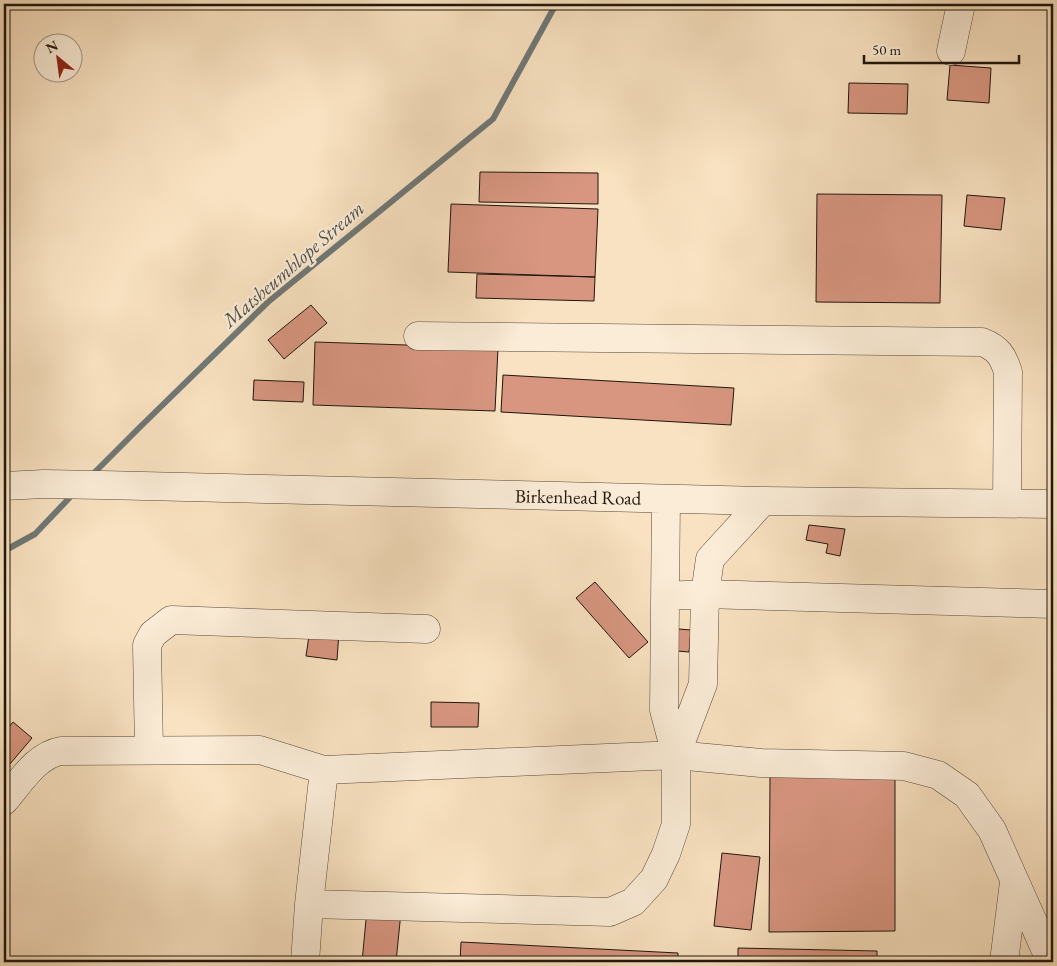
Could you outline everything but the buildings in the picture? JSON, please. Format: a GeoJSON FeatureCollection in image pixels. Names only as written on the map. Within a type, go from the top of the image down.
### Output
{"type":"FeatureCollection","features":[{"type":"Feature","properties":{"kind":"street"},"geometry":{"type":"LineString","coordinates":[[951,51],[961,4]]}},
{"type":"Feature","properties":{"kind":"street"},"geometry":{"type":"LineString","coordinates":[[418,336],[982,342],[1000,351],[1008,372],[1007,503]]}},
{"type":"Feature","properties":{"kind":"street","name":"Birkenhead Road"},"geometry":{"type":"LineString","coordinates":[[4,486],[44,484],[763,501],[1053,504]]}},
{"type":"Feature","properties":{"kind":"street"},"geometry":{"type":"LineString","coordinates":[[310,904],[610,912],[633,902],[654,879],[666,854],[676,824],[676,756],[664,710],[666,499]]}},
{"type":"Feature","properties":{"kind":"street"},"geometry":{"type":"LineString","coordinates":[[676,756],[703,684],[705,594],[710,558],[763,501]]}},
{"type":"Feature","properties":{"kind":"street"},"geometry":{"type":"LineString","coordinates":[[666,596],[705,594],[1053,604]]}},
{"type":"Feature","properties":{"kind":"street"},"geometry":{"type":"LineString","coordinates":[[149,750],[147,646],[153,634],[171,620],[426,629]]}},
{"type":"Feature","properties":{"kind":"street"},"geometry":{"type":"LineString","coordinates":[[4,801],[40,760],[53,752],[61,751],[260,750],[324,770],[676,756],[761,763],[904,766],[938,775],[966,795],[992,830],[1051,962]]}},
{"type":"Feature","properties":{"kind":"street"},"geometry":{"type":"LineString","coordinates":[[305,962],[324,770]]}},
{"type":"Feature","properties":{"kind":"street"},"geometry":{"type":"LineString","coordinates":[[1000,958],[1014,882]]}},
{"type":"Feature","properties":{"kind":"waterway","name":"Matsheumhlope Stream"},"geometry":{"type":"LineString","coordinates":[[91,476],[268,302],[493,119],[556,4]]}},
{"type":"Feature","properties":{"kind":"waterway","name":"Matsheumhlope Stream"},"geometry":{"type":"LineString","coordinates":[[4,551],[35,534],[75,492]]}}]}
